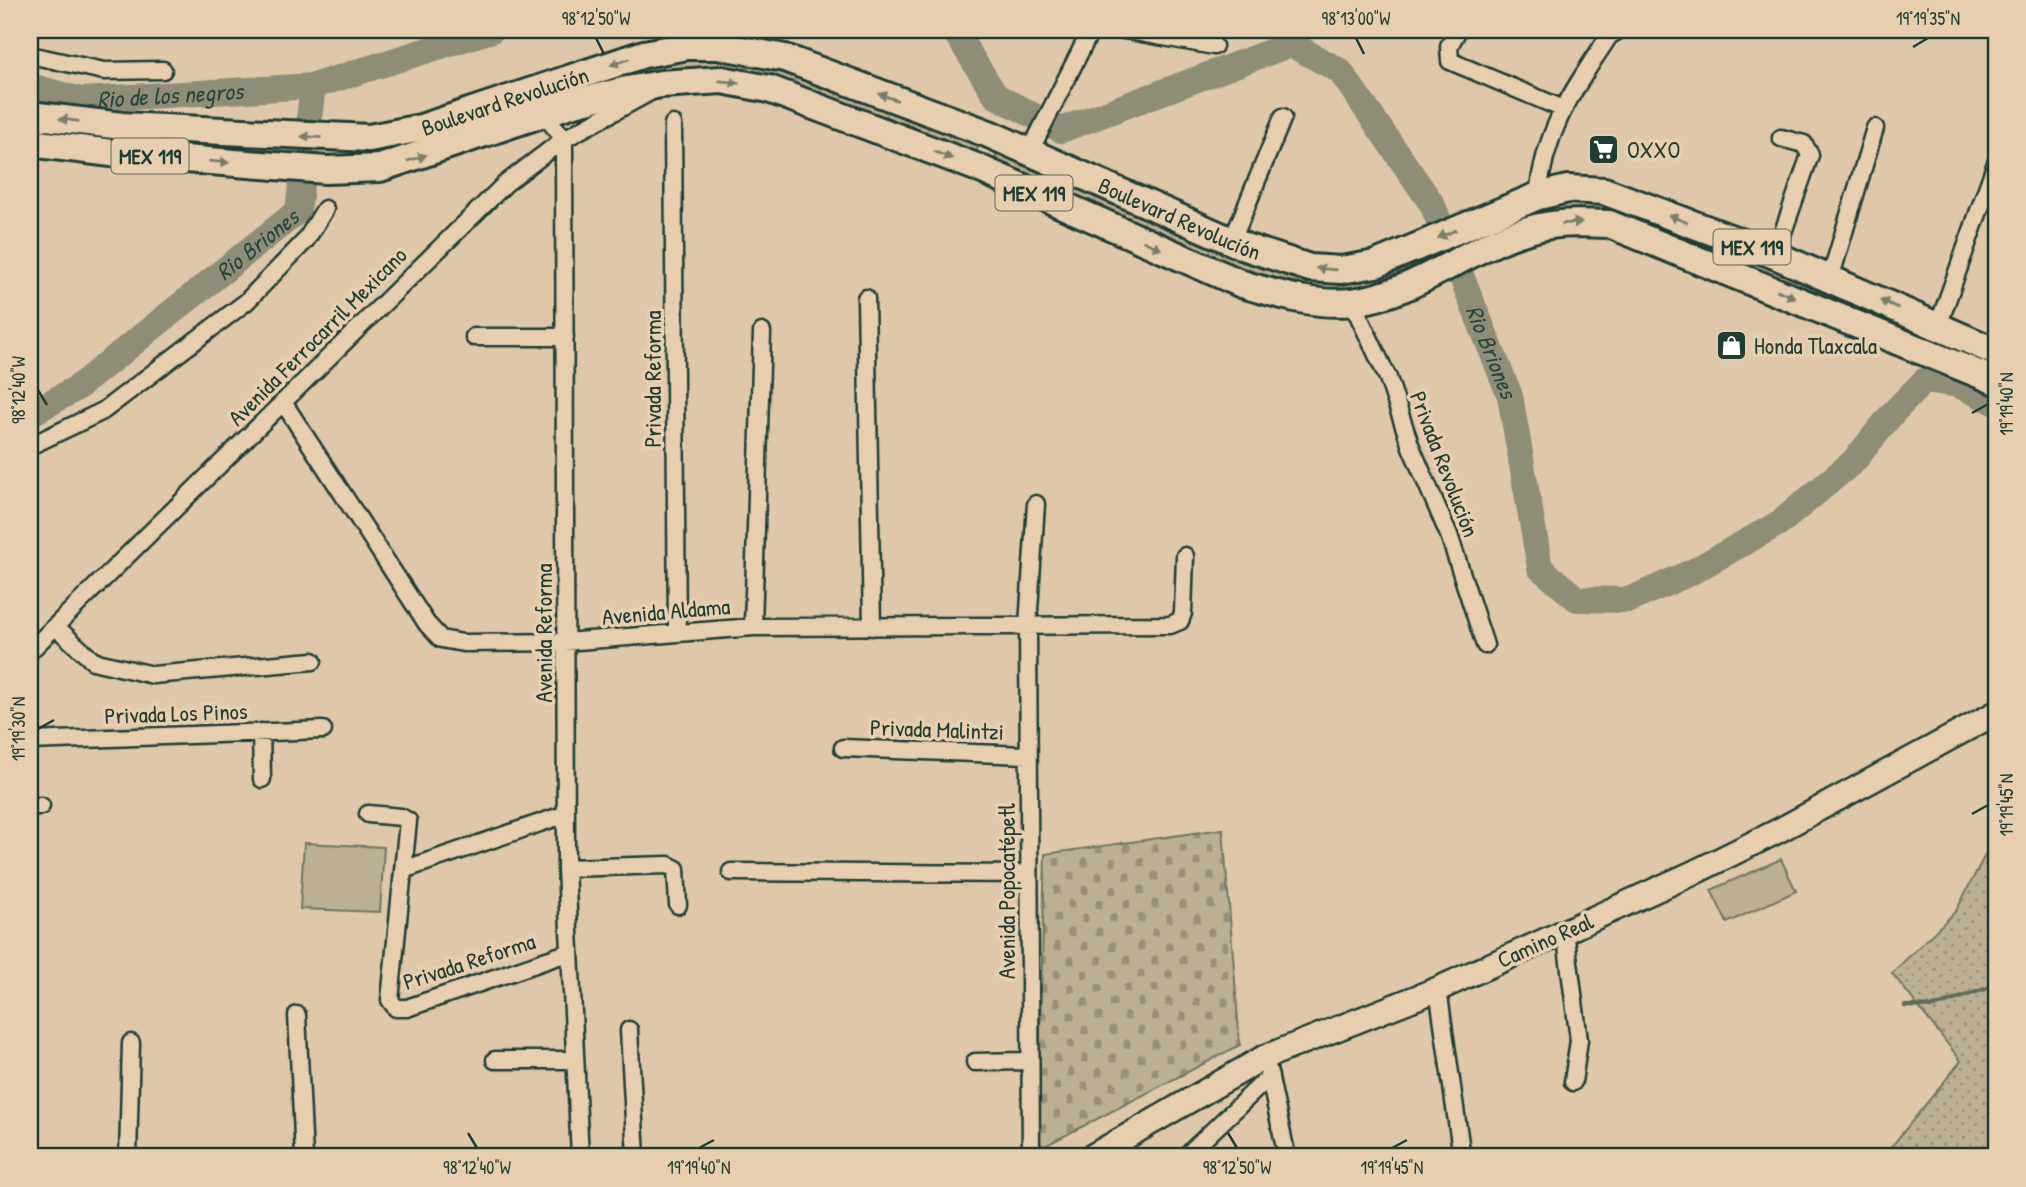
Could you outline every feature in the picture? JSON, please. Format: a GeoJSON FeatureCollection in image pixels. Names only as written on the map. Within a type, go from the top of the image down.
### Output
{"type":"FeatureCollection","features":[{"type":"Feature","properties":{"kind":"main road","name":"Boulevard Revolución"},"geometry":{"type":"LineString","coordinates":[[186,130],[351,139],[421,128],[692,38],[785,58],[989,134],[1035,140],[1231,241],[1310,268],[1341,270],[1393,258],[1538,196],[1568,189],[1604,191],[1775,255],[1996,352]]}},
{"type":"Feature","properties":{"kind":"main road","name":"Boulevard Revolución"},"geometry":{"type":"LineString","coordinates":[[184,159],[350,170],[380,168],[622,91],[661,84],[722,80],[769,89],[976,167],[1242,284],[1315,302],[1352,302],[1404,286],[1539,227],[1580,222],[1609,224],[1996,381]]}},
{"type":"Feature","properties":{"kind":"main road","name":"MEX 119"},"geometry":{"type":"LineString","coordinates":[[30,115],[122,126],[186,130]]}},
{"type":"Feature","properties":{"kind":"main road"},"geometry":{"type":"LineString","coordinates":[[120,153],[122,126]]}},
{"type":"Feature","properties":{"kind":"main road"},"geometry":{"type":"LineString","coordinates":[[184,159],[186,130]]}},
{"type":"Feature","properties":{"kind":"main road"},"geometry":{"type":"LineString","coordinates":[[976,167],[989,134]]}},
{"type":"Feature","properties":{"kind":"main road","name":"MEX 119"},"geometry":{"type":"LineString","coordinates":[[30,143],[184,159]]}},
{"type":"Feature","properties":{"kind":"main road","name":"Camino Real"},"geometry":{"type":"LineString","coordinates":[[1091,1157],[1268,1067],[1778,831],[1996,713]]}},
{"type":"Feature","properties":{"kind":"street"},"geometry":{"type":"LineString","coordinates":[[1035,140],[1091,30]]}},
{"type":"Feature","properties":{"kind":"street"},"geometry":{"type":"LineString","coordinates":[[1124,30],[1214,46]]}},
{"type":"Feature","properties":{"kind":"street"},"geometry":{"type":"LineString","coordinates":[[1458,30],[1448,54],[1450,61],[1561,108]]}},
{"type":"Feature","properties":{"kind":"street"},"geometry":{"type":"LineString","coordinates":[[1538,196],[1548,144],[1561,108],[1609,36],[1619,30]]}},
{"type":"Feature","properties":{"kind":"street"},"geometry":{"type":"LineString","coordinates":[[30,55],[104,71],[163,70]]}},
{"type":"Feature","properties":{"kind":"street","name":"Avenida Ferrocarril Mexicano"},"geometry":{"type":"LineString","coordinates":[[30,651],[505,184],[564,139],[641,99],[661,84]]}},
{"type":"Feature","properties":{"kind":"street"},"geometry":{"type":"LineString","coordinates":[[544,114],[564,139]]}},
{"type":"Feature","properties":{"kind":"street"},"geometry":{"type":"LineString","coordinates":[[1231,241],[1283,117]]}},
{"type":"Feature","properties":{"kind":"street","name":"Privada Reforma"},"geometry":{"type":"LineString","coordinates":[[673,124],[677,634]]}},
{"type":"Feature","properties":{"kind":"street"},"geometry":{"type":"LineString","coordinates":[[1830,279],[1875,128]]}},
{"type":"Feature","properties":{"kind":"street"},"geometry":{"type":"LineString","coordinates":[[1775,255],[1810,155],[1804,144],[1781,138]]}},
{"type":"Feature","properties":{"kind":"street","name":"Avenida Reforma"},"geometry":{"type":"LineString","coordinates":[[564,139],[566,868],[580,1157]]}},
{"type":"Feature","properties":{"kind":"street"},"geometry":{"type":"LineString","coordinates":[[1938,326],[1996,163]]}},
{"type":"Feature","properties":{"kind":"street"},"geometry":{"type":"LineString","coordinates":[[30,446],[103,411],[246,302],[306,240],[325,209]]}},
{"type":"Feature","properties":{"kind":"street"},"geometry":{"type":"LineString","coordinates":[[866,298],[872,627]]}},
{"type":"Feature","properties":{"kind":"street","name":"Privada Revolución"},"geometry":{"type":"LineString","coordinates":[[1352,302],[1388,378],[1411,447],[1449,535],[1485,645]]}},
{"type":"Feature","properties":{"kind":"street"},"geometry":{"type":"LineString","coordinates":[[754,627],[762,332]]}},
{"type":"Feature","properties":{"kind":"street"},"geometry":{"type":"LineString","coordinates":[[474,337],[565,337]]}},
{"type":"Feature","properties":{"kind":"street","name":"Avenida Aldama"},"geometry":{"type":"LineString","coordinates":[[283,402],[427,624],[441,639],[463,643],[565,642],[754,627],[1170,625],[1180,621],[1183,613],[1185,556]]}},
{"type":"Feature","properties":{"kind":"street","name":"Avenida Popocatépetl"},"geometry":{"type":"LineString","coordinates":[[1031,1157],[1028,625],[1036,504]]}},
{"type":"Feature","properties":{"kind":"street"},"geometry":{"type":"LineString","coordinates":[[55,626],[93,661],[152,676],[313,661]]}},
{"type":"Feature","properties":{"kind":"street","name":"Privada Los Pinos"},"geometry":{"type":"LineString","coordinates":[[30,741],[323,730]]}},
{"type":"Feature","properties":{"kind":"street"},"geometry":{"type":"LineString","coordinates":[[261,732],[262,779]]}},
{"type":"Feature","properties":{"kind":"street","name":"Privada Malintzi"},"geometry":{"type":"LineString","coordinates":[[843,748],[1029,755]]}},
{"type":"Feature","properties":{"kind":"street","name":"Privada Reforma"},"geometry":{"type":"LineString","coordinates":[[368,814],[401,817],[408,821],[390,1000],[396,1008],[407,1008],[570,951]]}},
{"type":"Feature","properties":{"kind":"street"},"geometry":{"type":"LineString","coordinates":[[402,870],[566,814]]}},
{"type":"Feature","properties":{"kind":"street"},"geometry":{"type":"LineString","coordinates":[[566,868],[668,865],[676,869],[678,905]]}},
{"type":"Feature","properties":{"kind":"street"},"geometry":{"type":"LineString","coordinates":[[731,872],[997,872],[1029,869]]}},
{"type":"Feature","properties":{"kind":"street"},"geometry":{"type":"LineString","coordinates":[[1566,931],[1579,1040],[1573,1082]]}},
{"type":"Feature","properties":{"kind":"street"},"geometry":{"type":"LineString","coordinates":[[1438,989],[1462,1157]]}},
{"type":"Feature","properties":{"kind":"street"},"geometry":{"type":"LineString","coordinates":[[298,1015],[304,1157]]}},
{"type":"Feature","properties":{"kind":"street"},"geometry":{"type":"LineString","coordinates":[[629,1030],[636,1157]]}},
{"type":"Feature","properties":{"kind":"street"},"geometry":{"type":"LineString","coordinates":[[128,1157],[131,1043]]}},
{"type":"Feature","properties":{"kind":"street"},"geometry":{"type":"LineString","coordinates":[[495,1060],[575,1060]]}},
{"type":"Feature","properties":{"kind":"street"},"geometry":{"type":"LineString","coordinates":[[975,1062],[1030,1061]]}},
{"type":"Feature","properties":{"kind":"street"},"geometry":{"type":"LineString","coordinates":[[1185,1157],[1268,1067]]}},
{"type":"Feature","properties":{"kind":"street"},"geometry":{"type":"LineString","coordinates":[[1268,1067],[1287,1157]]}},
{"type":"Feature","properties":{"kind":"green space"},"geometry":{"type":"Polygon","coordinates":[[[689,56],[782,66],[983,138],[972,159],[723,77],[410,158],[185,158],[187,131],[324,139],[594,75],[689,56]]]}},
{"type":"Feature","properties":{"kind":"green space"},"geometry":{"type":"Polygon","coordinates":[[[1000,146],[1309,271],[1502,214],[1575,198],[1612,201],[1996,357],[1996,375],[1609,216],[1504,229],[1380,282],[1349,290],[1328,291],[1241,270],[993,163],[1000,146]]]}},
{"type":"Feature","properties":{"kind":"green space"},"geometry":{"type":"Polygon","coordinates":[[[1223,829],[1240,1045],[1045,1146],[1037,1143],[1045,854],[1223,829]]]}},
{"type":"Feature","properties":{"kind":"green space"},"geometry":{"type":"Polygon","coordinates":[[[1996,834],[1996,1157],[1883,1157],[1961,1061],[1892,973],[1956,911],[1996,834]]]}},
{"type":"Feature","properties":{"kind":"green space"},"geometry":{"type":"Polygon","coordinates":[[[304,843],[384,847],[380,912],[300,909],[304,843]]]}},
{"type":"Feature","properties":{"kind":"green space"},"geometry":{"type":"Polygon","coordinates":[[[1781,859],[1796,891],[1727,923],[1711,890],[1781,859]]]}},
{"type":"Feature","properties":{"kind":"waterway","name":"Rio Briones"},"geometry":{"type":"LineString","coordinates":[[30,414],[77,388],[298,211],[313,86],[492,30]]}},
{"type":"Feature","properties":{"kind":"waterway","name":"Rio Briones"},"geometry":{"type":"LineString","coordinates":[[954,30],[996,96],[1061,130],[1291,44],[1340,71],[1432,204],[1510,396],[1540,568],[1577,599],[1629,600],[1692,572],[1781,522],[1854,461],[1892,414],[1925,380],[1959,385],[1996,403]]}},
{"type":"Feature","properties":{"kind":"waterway","name":"Rio de los negros"},"geometry":{"type":"LineString","coordinates":[[30,86],[81,100],[313,86]]}},
{"type":"Feature","properties":{"kind":"waterway"},"geometry":{"type":"LineString","coordinates":[[1905,1006],[1934,1007],[1996,985]]}},
{"type":"Feature","properties":{"kind":"place","name":"OXXO"},"geometry":{"type":"Point","coordinates":[1604,149]}},
{"type":"Feature","properties":{"kind":"place","name":"Honda Tlaxcala"},"geometry":{"type":"Point","coordinates":[1731,345]}}]}
